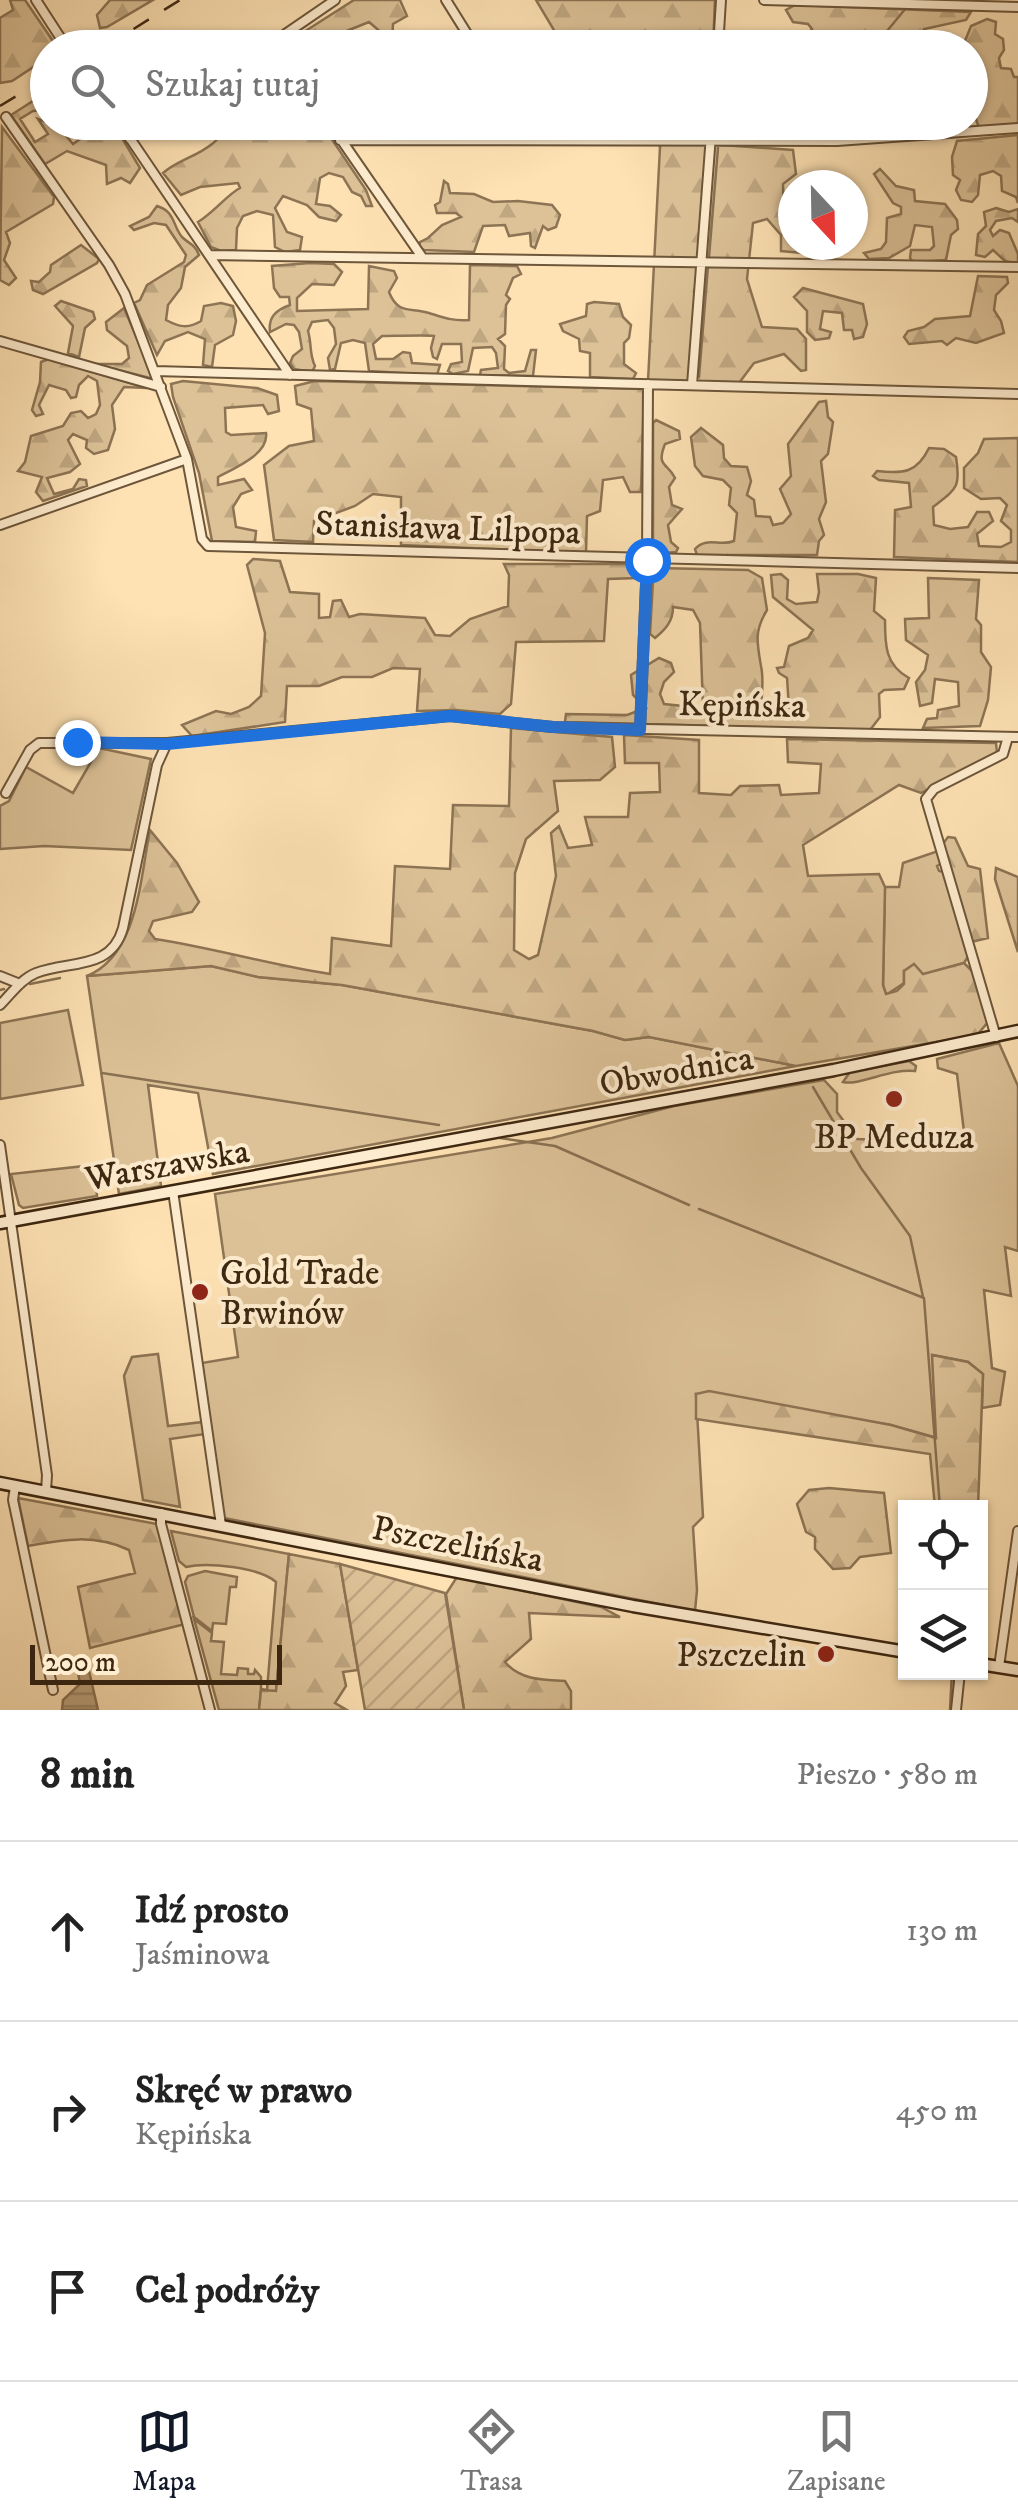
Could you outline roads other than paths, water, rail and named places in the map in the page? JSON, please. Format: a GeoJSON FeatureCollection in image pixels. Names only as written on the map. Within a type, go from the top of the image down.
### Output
{"type":"FeatureCollection","features":[{"type":"Feature","properties":{"kind":"main road","name":"Obwodnica"},"geometry":{"type":"LineString","coordinates":[[343,1159],[1018,1031]]}},
{"type":"Feature","properties":{"kind":"main road","name":"Warszawska"},"geometry":{"type":"LineString","coordinates":[[5,1222],[343,1159]]}},
{"type":"Feature","properties":{"kind":"main road","name":"Pszczelińska"},"geometry":{"type":"LineString","coordinates":[[0,1483],[634,1606],[898,1651]]}},
{"type":"Feature","properties":{"kind":"main road"},"geometry":{"type":"LineString","coordinates":[[988,1665],[1018,1670]]}},
{"type":"Feature","properties":{"kind":"street"},"geometry":{"type":"LineString","coordinates":[[36,0],[55,30]]}},
{"type":"Feature","properties":{"kind":"street"},"geometry":{"type":"LineString","coordinates":[[296,30],[334,0]]}},
{"type":"Feature","properties":{"kind":"street"},"geometry":{"type":"LineString","coordinates":[[446,0],[465,30]]}},
{"type":"Feature","properties":{"kind":"street"},"geometry":{"type":"LineString","coordinates":[[719,30],[721,0]]}},
{"type":"Feature","properties":{"kind":"street"},"geometry":{"type":"LineString","coordinates":[[764,0],[1018,6]]}},
{"type":"Feature","properties":{"kind":"street"},"geometry":{"type":"LineString","coordinates":[[0,525],[187,459],[162,387],[110,264],[6,117]]}},
{"type":"Feature","properties":{"kind":"street"},"geometry":{"type":"LineString","coordinates":[[988,130],[1018,128]]}},
{"type":"Feature","properties":{"kind":"street"},"geometry":{"type":"LineString","coordinates":[[131,140],[290,375]]}},
{"type":"Feature","properties":{"kind":"street"},"geometry":{"type":"LineString","coordinates":[[340,140],[422,257]]}},
{"type":"Feature","properties":{"kind":"street"},"geometry":{"type":"LineString","coordinates":[[692,385],[711,140],[863,140]]}},
{"type":"Feature","properties":{"kind":"street"},"geometry":{"type":"LineString","coordinates":[[210,255],[1018,267]]}},
{"type":"Feature","properties":{"kind":"street"},"geometry":{"type":"LineString","coordinates":[[0,341],[162,387]]}},
{"type":"Feature","properties":{"kind":"street"},"geometry":{"type":"LineString","coordinates":[[156,372],[1018,394]]}},
{"type":"Feature","properties":{"kind":"street"},"geometry":{"type":"LineString","coordinates":[[640,730],[647,560],[648,384]]}},
{"type":"Feature","properties":{"kind":"street","name":"Stanisława Lilpopa"},"geometry":{"type":"LineString","coordinates":[[187,459],[202,539],[208,546],[1018,568]]}},
{"type":"Feature","properties":{"kind":"street","name":"Kępińska"},"geometry":{"type":"LineString","coordinates":[[6,793],[30,750],[39,743],[167,744],[450,716],[553,727],[1013,737]]}},
{"type":"Feature","properties":{"kind":"street"},"geometry":{"type":"LineString","coordinates":[[996,1037],[926,799],[934,789],[1003,754],[1013,737]]}},
{"type":"Feature","properties":{"kind":"street"},"geometry":{"type":"LineString","coordinates":[[0,1005],[37,973],[95,961],[116,944],[157,764],[167,744]]}},
{"type":"Feature","properties":{"kind":"street"},"geometry":{"type":"LineString","coordinates":[[0,976],[20,984]]}},
{"type":"Feature","properties":{"kind":"street"},"geometry":{"type":"LineString","coordinates":[[0,1145],[5,1222],[47,1476],[46,1492]]}},
{"type":"Feature","properties":{"kind":"street"},"geometry":{"type":"LineString","coordinates":[[173,1191],[221,1525]]}},
{"type":"Feature","properties":{"kind":"street"},"geometry":{"type":"LineString","coordinates":[[15,1486],[14,1500],[53,1690]]}},
{"type":"Feature","properties":{"kind":"street"},"geometry":{"type":"LineString","coordinates":[[161,1514],[210,1710]]}},
{"type":"Feature","properties":{"kind":"street"},"geometry":{"type":"LineString","coordinates":[[999,1667],[1018,1532]]}},
{"type":"Feature","properties":{"kind":"street"},"geometry":{"type":"LineString","coordinates":[[956,1710],[959,1680]]}},
{"type":"Feature","properties":{"kind":"waterway"},"geometry":{"type":"LineString","coordinates":[[714,30],[715,0]]}},
{"type":"Feature","properties":{"kind":"waterway"},"geometry":{"type":"LineString","coordinates":[[888,30],[906,8]]}},
{"type":"Feature","properties":{"kind":"waterway"},"geometry":{"type":"LineString","coordinates":[[709,257],[718,148]]}},
{"type":"Feature","properties":{"kind":"waterway"},"geometry":{"type":"LineString","coordinates":[[699,377],[708,266]]}},
{"type":"Feature","properties":{"kind":"waterway"},"geometry":{"type":"LineString","coordinates":[[30,984],[60,978]]}},
{"type":"Feature","properties":{"kind":"waterway"},"geometry":{"type":"LineString","coordinates":[[0,990],[4,989]]}},
{"type":"Feature","properties":{"kind":"waterway"},"geometry":{"type":"LineString","coordinates":[[102,1073],[439,1125]]}},
{"type":"Feature","properties":{"kind":"waterway"},"geometry":{"type":"LineString","coordinates":[[813,1087],[861,1168],[910,1236],[923,1297]]}},
{"type":"Feature","properties":{"kind":"waterway"},"geometry":{"type":"LineString","coordinates":[[500,1138],[555,1146],[689,1205]]}},
{"type":"Feature","properties":{"kind":"waterway"},"geometry":{"type":"LineString","coordinates":[[699,1209],[924,1298],[939,1500]]}},
{"type":"Feature","properties":{"kind":"waterway"},"geometry":{"type":"LineString","coordinates":[[950,1710],[952,1680]]}},
{"type":"Feature","properties":{"kind":"railway"},"geometry":{"type":"LineString","coordinates":[[132,30],[180,0]]}},
{"type":"Feature","properties":{"kind":"railway"},"geometry":{"type":"LineString","coordinates":[[0,106],[30,88]]}},
{"type":"Feature","properties":{"kind":"place","name":"BP Meduza"},"geometry":{"type":"Point","coordinates":[894,1099]}},
{"type":"Feature","properties":{"kind":"place","name":"Gold Trade Brwinów"},"geometry":{"type":"Point","coordinates":[200,1292]}},
{"type":"Feature","properties":{"kind":"place","name":"Pszczelin"},"geometry":{"type":"Point","coordinates":[826,1654]}}]}
